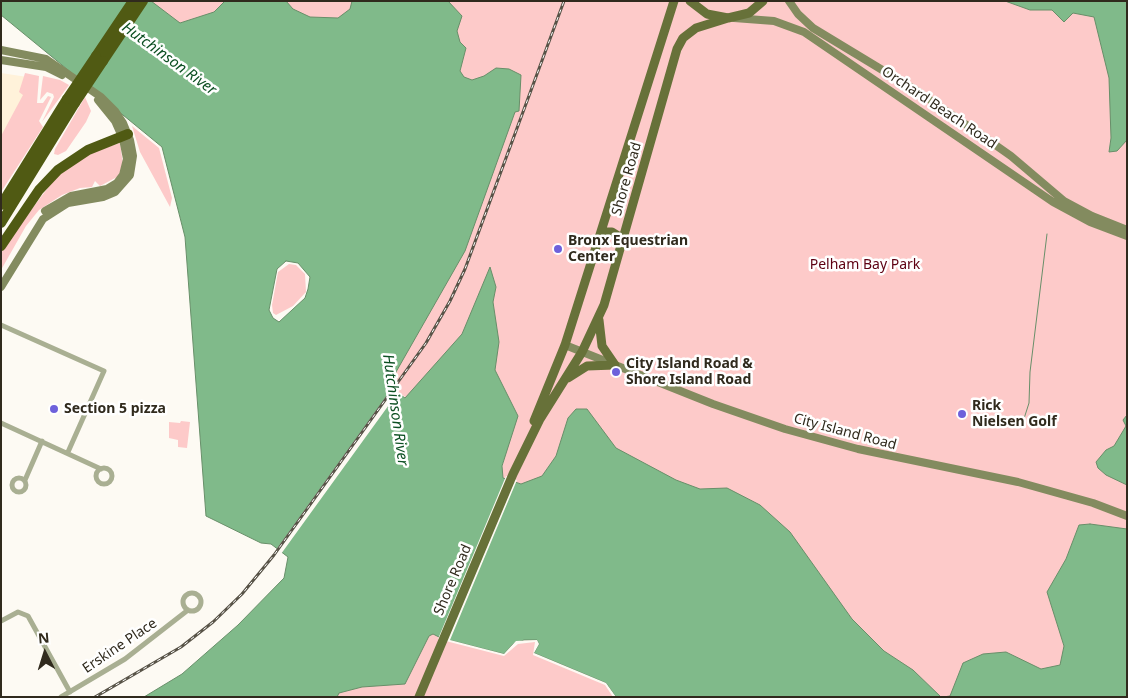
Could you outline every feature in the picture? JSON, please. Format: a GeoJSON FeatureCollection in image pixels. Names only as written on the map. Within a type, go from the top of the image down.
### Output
{"type":"FeatureCollection","features":[{"type":"Feature","properties":{"kind":"highway"},"geometry":{"type":"LineString","coordinates":[[1,223],[71,101],[132,1]]}},
{"type":"Feature","properties":{"kind":"highway"},"geometry":{"type":"LineString","coordinates":[[1,205],[71,101],[143,1]]}},
{"type":"Feature","properties":{"kind":"highway"},"geometry":{"type":"LineString","coordinates":[[1,246],[39,190],[58,170],[88,150],[125,135]]}},
{"type":"Feature","properties":{"kind":"main road","name":"Shore Road"},"geometry":{"type":"LineString","coordinates":[[513,474],[520,451],[565,345],[674,1]]}},
{"type":"Feature","properties":{"kind":"main road"},"geometry":{"type":"LineString","coordinates":[[690,1],[707,14],[730,18]]}},
{"type":"Feature","properties":{"kind":"main road","name":"Shore Road"},"geometry":{"type":"LineString","coordinates":[[419,697],[513,474],[540,419],[582,352],[600,315],[622,246],[677,49],[683,38],[696,28],[749,13],[763,1]]}},
{"type":"Feature","properties":{"kind":"main road"},"geometry":{"type":"LineString","coordinates":[[599,239],[606,232],[612,232],[620,237],[622,246]]}},
{"type":"Feature","properties":{"kind":"main road"},"geometry":{"type":"LineString","coordinates":[[564,381],[583,367],[615,365],[601,342],[600,315]]}},
{"type":"Feature","properties":{"kind":"street","name":"Orchard Beach Road"},"geometry":{"type":"LineString","coordinates":[[789,1],[808,24],[917,91],[990,141],[1060,198],[1092,216],[1127,230]]}},
{"type":"Feature","properties":{"kind":"street","name":"Orchard Beach Road"},"geometry":{"type":"LineString","coordinates":[[730,18],[774,21],[804,32],[1053,202],[1090,222],[1127,236]]}},
{"type":"Feature","properties":{"kind":"street"},"geometry":{"type":"LineString","coordinates":[[1,50],[41,58],[79,83],[100,102],[125,135],[126,162],[119,181],[104,191],[67,198],[41,214],[27,232],[2,286]]}},
{"type":"Feature","properties":{"kind":"street"},"geometry":{"type":"LineString","coordinates":[[1,60],[49,68],[79,83]]}},
{"type":"Feature","properties":{"kind":"street"},"geometry":{"type":"LineString","coordinates":[[1,325],[104,371],[68,452]]}},
{"type":"Feature","properties":{"kind":"street","name":"City Island Road"},"geometry":{"type":"LineString","coordinates":[[565,345],[713,404],[785,429],[858,450],[1035,487],[1093,503],[1127,516]]}},
{"type":"Feature","properties":{"kind":"street"},"geometry":{"type":"LineString","coordinates":[[1,423],[68,452],[101,469]]}},
{"type":"Feature","properties":{"kind":"street"},"geometry":{"type":"LineString","coordinates":[[25,480],[42,441]]}},
{"type":"Feature","properties":{"kind":"street","name":"Erskine Place"},"geometry":{"type":"LineString","coordinates":[[61,697],[138,650],[188,610]]}},
{"type":"Feature","properties":{"kind":"street"},"geometry":{"type":"LineString","coordinates":[[1,621],[18,612],[28,616],[70,692]]}},
{"type":"Feature","properties":{"kind":"shaded area"},"geometry":{"type":"Polygon","coordinates":[[[1,73],[34,78],[1,137],[1,73]]]}},
{"type":"Feature","properties":{"kind":"green space","name":"Pelham Bay Park"},"geometry":{"type":"Polygon","coordinates":[[[102,1],[1127,1],[1127,697],[896,697],[511,550],[509,546],[521,484],[503,478],[501,471],[504,460],[388,386],[398,369],[102,1]]]}},
{"type":"Feature","properties":{"kind":"green space"},"geometry":{"type":"Polygon","coordinates":[[[25,73],[39,76],[37,103],[43,103],[48,96],[51,97],[39,121],[43,127],[1,192],[1,136],[23,95],[19,92],[25,73]]]}},
{"type":"Feature","properties":{"kind":"green space"},"geometry":{"type":"Polygon","coordinates":[[[43,76],[60,80],[69,85],[42,122],[54,97],[53,94],[47,92],[40,100],[43,76]]]}},
{"type":"Feature","properties":{"kind":"green space"},"geometry":{"type":"Polygon","coordinates":[[[85,97],[91,111],[86,122],[66,151],[58,155],[54,154],[55,149],[85,97]]]}},
{"type":"Feature","properties":{"kind":"green space"},"geometry":{"type":"Polygon","coordinates":[[[132,126],[159,148],[172,198],[170,207],[140,152],[132,126]]]}},
{"type":"Feature","properties":{"kind":"green space"},"geometry":{"type":"Polygon","coordinates":[[[120,143],[123,164],[119,176],[100,186],[95,181],[92,187],[80,188],[62,195],[39,210],[26,226],[1,270],[1,250],[56,177],[90,153],[120,143]]]}},
{"type":"Feature","properties":{"kind":"green space"},"geometry":{"type":"Polygon","coordinates":[[[289,264],[296,265],[305,274],[306,292],[293,306],[276,315],[273,313],[272,305],[278,272],[289,264]]]}},
{"type":"Feature","properties":{"kind":"green space"},"geometry":{"type":"Polygon","coordinates":[[[181,421],[190,422],[187,448],[178,447],[178,440],[169,438],[169,422],[180,423],[181,421]]]}},
{"type":"Feature","properties":{"kind":"green space"},"geometry":{"type":"Polygon","coordinates":[[[347,608],[504,654],[516,641],[537,640],[534,653],[606,683],[616,697],[284,697],[347,608]]]}},
{"type":"Feature","properties":{"kind":"water","name":"Hutchinson River"},"geometry":{"type":"Polygon","coordinates":[[[1,1],[151,1],[180,23],[214,12],[225,1],[286,1],[293,9],[310,17],[338,18],[350,9],[352,1],[448,1],[462,16],[457,31],[460,42],[466,48],[460,71],[464,77],[472,80],[484,76],[496,68],[509,69],[521,75],[519,111],[515,112],[465,251],[388,386],[405,398],[462,334],[490,267],[496,287],[493,302],[499,342],[495,370],[518,416],[502,466],[503,478],[521,484],[542,476],[556,456],[568,418],[576,409],[587,409],[616,448],[676,480],[700,489],[727,488],[760,505],[790,532],[852,619],[884,651],[913,670],[941,697],[616,697],[606,683],[534,653],[539,644],[537,640],[524,640],[513,644],[504,654],[441,638],[433,634],[429,636],[405,684],[362,687],[339,693],[337,697],[144,697],[182,674],[238,625],[284,578],[288,557],[271,544],[261,543],[206,516],[185,237],[162,147],[1,15],[1,1]],[[286,261],[277,269],[269,310],[273,318],[279,322],[305,298],[308,289],[310,277],[298,263],[286,261]]]}},
{"type":"Feature","properties":{"kind":"water"},"geometry":{"type":"Polygon","coordinates":[[[1005,1],[1127,1],[1127,140],[1117,151],[1109,152],[1111,138],[1109,78],[1094,17],[1073,13],[1064,22],[1052,10],[1030,10],[1005,1]]]}},
{"type":"Feature","properties":{"kind":"water"},"geometry":{"type":"Polygon","coordinates":[[[1127,415],[1127,485],[1106,475],[1098,468],[1096,462],[1106,450],[1114,446],[1126,426],[1123,420],[1127,415]]]}},
{"type":"Feature","properties":{"kind":"water"},"geometry":{"type":"Polygon","coordinates":[[[1090,524],[1127,529],[1127,697],[943,697],[950,696],[963,663],[983,654],[1006,652],[1041,669],[1060,665],[1064,646],[1047,592],[1066,559],[1079,525],[1090,524]]]}},
{"type":"Feature","properties":{"kind":"pier"},"geometry":{"type":"Polygon","coordinates":[[[393,387],[399,391],[281,554],[276,550],[393,387]]]}},
{"type":"Feature","properties":{"kind":"pier"},"geometry":{"type":"Polygon","coordinates":[[[506,476],[517,480],[450,640],[504,654],[516,641],[537,640],[539,644],[534,653],[606,683],[616,697],[613,697],[605,685],[533,655],[535,642],[518,644],[504,656],[438,639],[506,476]]]}},
{"type":"Feature","properties":{"kind":"waterway"},"geometry":{"type":"LineString","coordinates":[[1021,428],[1029,403],[1030,372],[1047,234]]}},
{"type":"Feature","properties":{"kind":"railway"},"geometry":{"type":"LineString","coordinates":[[95,697],[181,647],[213,622],[242,594],[274,555],[426,343],[450,301],[465,269],[564,1]]}},
{"type":"Feature","properties":{"kind":"place","name":"Bronx Equestrian Center"},"geometry":{"type":"Point","coordinates":[558,249]}},
{"type":"Feature","properties":{"kind":"place","name":"City Island Road & Shore Island Road"},"geometry":{"type":"Point","coordinates":[616,372]}},
{"type":"Feature","properties":{"kind":"place","name":"Section 5 pizza"},"geometry":{"type":"Point","coordinates":[54,409]}},
{"type":"Feature","properties":{"kind":"place","name":"Rick Nielsen Golf"},"geometry":{"type":"Point","coordinates":[962,414]}}]}
